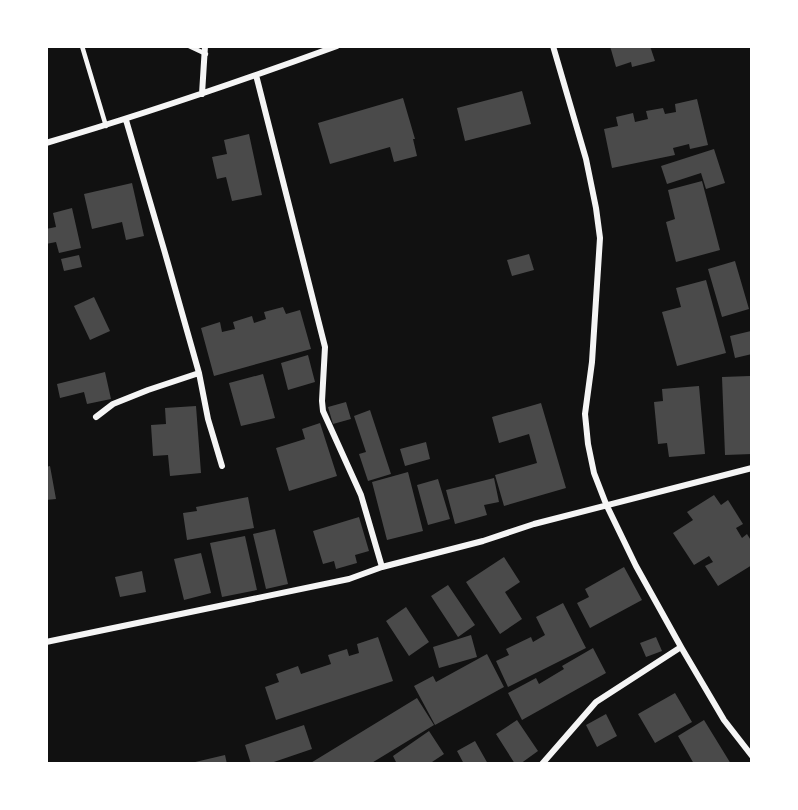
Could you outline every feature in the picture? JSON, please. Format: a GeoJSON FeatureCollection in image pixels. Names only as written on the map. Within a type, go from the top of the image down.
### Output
{"type":"FeatureCollection","features":[{"type":"Feature","properties":{"kind":"street"},"geometry":{"type":"LineString","coordinates":[[202,94],[205,46]]}},
{"type":"Feature","properties":{"kind":"street"},"geometry":{"type":"LineString","coordinates":[[46,143],[126,120],[337,46]]}},
{"type":"Feature","properties":{"kind":"street"},"geometry":{"type":"LineString","coordinates":[[553,46],[586,159],[600,238],[592,363],[585,414],[594,473],[606,504],[636,566],[681,647],[724,720],[752,756]]}},
{"type":"Feature","properties":{"kind":"street"},"geometry":{"type":"LineString","coordinates":[[256,75],[325,347],[323,411],[361,495],[382,567]]}},
{"type":"Feature","properties":{"kind":"street"},"geometry":{"type":"LineString","coordinates":[[126,120],[199,374],[208,419],[222,466]]}},
{"type":"Feature","properties":{"kind":"street"},"geometry":{"type":"LineString","coordinates":[[96,417],[113,404],[199,374]]}},
{"type":"Feature","properties":{"kind":"street"},"geometry":{"type":"LineString","coordinates":[[46,642],[349,579],[382,567],[483,541],[606,504],[752,468]]}},
{"type":"Feature","properties":{"kind":"street"},"geometry":{"type":"LineString","coordinates":[[542,764],[596,702],[681,647]]}},
{"type":"Feature","properties":{"kind":"lane"},"geometry":{"type":"LineString","coordinates":[[82,46],[106,126]]}},
{"type":"Feature","properties":{"kind":"lane"},"geometry":{"type":"LineString","coordinates":[[189,46],[206,54]]}},
{"type":"Feature","properties":{"kind":"building"},"geometry":{"type":"Polygon","coordinates":[[[610,46],[650,46],[655,61],[632,67],[631,62],[616,67],[610,46]]]}},
{"type":"Feature","properties":{"kind":"building"},"geometry":{"type":"Polygon","coordinates":[[[522,91],[531,124],[465,141],[457,108],[522,91]]]}},
{"type":"Feature","properties":{"kind":"building"},"geometry":{"type":"Polygon","coordinates":[[[403,98],[415,139],[413,139],[417,156],[394,162],[390,147],[330,164],[318,123],[403,98]]]}},
{"type":"Feature","properties":{"kind":"building"},"geometry":{"type":"Polygon","coordinates":[[[697,99],[708,145],[690,149],[689,144],[673,148],[675,155],[612,168],[604,129],[618,126],[616,117],[633,113],[635,122],[648,119],[646,111],[663,108],[665,114],[676,112],[675,104],[697,99]]]}},
{"type":"Feature","properties":{"kind":"building"},"geometry":{"type":"Polygon","coordinates":[[[249,134],[262,195],[232,201],[226,177],[217,179],[212,157],[227,154],[224,140],[249,134]]]}},
{"type":"Feature","properties":{"kind":"building"},"geometry":{"type":"Polygon","coordinates":[[[714,149],[725,183],[706,189],[701,173],[667,184],[661,166],[714,149]]]}},
{"type":"Feature","properties":{"kind":"building"},"geometry":{"type":"Polygon","coordinates":[[[702,181],[720,250],[676,262],[666,222],[675,219],[668,190],[702,181]]]}},
{"type":"Feature","properties":{"kind":"building"},"geometry":{"type":"Polygon","coordinates":[[[132,183],[144,236],[126,240],[122,222],[92,229],[84,194],[132,183]]]}},
{"type":"Feature","properties":{"kind":"building"},"geometry":{"type":"Polygon","coordinates":[[[72,208],[81,248],[59,253],[56,242],[46,244],[46,229],[56,227],[53,213],[72,208]]]}},
{"type":"Feature","properties":{"kind":"building"},"geometry":{"type":"Polygon","coordinates":[[[529,254],[534,270],[512,276],[507,260],[529,254]]]}},
{"type":"Feature","properties":{"kind":"building"},"geometry":{"type":"Polygon","coordinates":[[[79,255],[82,267],[64,271],[61,259],[79,255]]]}},
{"type":"Feature","properties":{"kind":"building"},"geometry":{"type":"Polygon","coordinates":[[[735,261],[749,309],[722,317],[708,269],[735,261]]]}},
{"type":"Feature","properties":{"kind":"building"},"geometry":{"type":"Polygon","coordinates":[[[706,280],[726,353],[677,366],[662,312],[681,307],[676,288],[706,280]]]}},
{"type":"Feature","properties":{"kind":"building"},"geometry":{"type":"Polygon","coordinates":[[[94,297],[110,331],[90,340],[74,306],[94,297]]]}},
{"type":"Feature","properties":{"kind":"building"},"geometry":{"type":"Polygon","coordinates":[[[283,307],[286,314],[300,310],[311,349],[214,376],[201,328],[220,322],[222,332],[235,329],[233,322],[252,316],[254,323],[266,319],[264,312],[283,307]]]}},
{"type":"Feature","properties":{"kind":"building"},"geometry":{"type":"Polygon","coordinates":[[[751,331],[752,354],[735,358],[730,336],[751,331]]]}},
{"type":"Feature","properties":{"kind":"building"},"geometry":{"type":"Polygon","coordinates":[[[308,355],[315,382],[288,390],[281,363],[308,355]]]}},
{"type":"Feature","properties":{"kind":"building"},"geometry":{"type":"Polygon","coordinates":[[[105,372],[111,399],[87,404],[84,392],[60,398],[57,384],[105,372]]]}},
{"type":"Feature","properties":{"kind":"building"},"geometry":{"type":"Polygon","coordinates":[[[263,374],[275,418],[241,426],[229,383],[263,374]]]}},
{"type":"Feature","properties":{"kind":"building"},"geometry":{"type":"Polygon","coordinates":[[[750,376],[752,454],[725,455],[722,377],[750,376]]]}},
{"type":"Feature","properties":{"kind":"building"},"geometry":{"type":"Polygon","coordinates":[[[699,386],[705,454],[669,457],[667,443],[658,444],[654,402],[663,401],[662,389],[699,386]]]}},
{"type":"Feature","properties":{"kind":"building"},"geometry":{"type":"Polygon","coordinates":[[[346,402],[351,419],[333,424],[328,407],[346,402]]]}},
{"type":"Feature","properties":{"kind":"building"},"geometry":{"type":"Polygon","coordinates":[[[541,403],[566,488],[504,506],[495,475],[537,463],[529,434],[499,443],[492,417],[541,403]]]}},
{"type":"Feature","properties":{"kind":"building"},"geometry":{"type":"Polygon","coordinates":[[[196,406],[201,473],[170,476],[168,455],[153,456],[151,425],[166,424],[165,408],[196,406]]]}},
{"type":"Feature","properties":{"kind":"building"},"geometry":{"type":"Polygon","coordinates":[[[370,410],[391,474],[368,481],[359,454],[366,452],[354,416],[370,410]]]}},
{"type":"Feature","properties":{"kind":"building"},"geometry":{"type":"Polygon","coordinates":[[[320,423],[337,476],[289,491],[276,448],[305,439],[302,429],[320,423]]]}},
{"type":"Feature","properties":{"kind":"building"},"geometry":{"type":"Polygon","coordinates":[[[426,442],[430,459],[405,466],[400,449],[426,442]]]}},
{"type":"Feature","properties":{"kind":"building"},"geometry":{"type":"Polygon","coordinates":[[[50,466],[56,499],[46,500],[46,467],[50,466]]]}},
{"type":"Feature","properties":{"kind":"building"},"geometry":{"type":"Polygon","coordinates":[[[408,472],[423,531],[387,540],[372,482],[408,472]]]}},
{"type":"Feature","properties":{"kind":"building"},"geometry":{"type":"Polygon","coordinates":[[[494,478],[499,502],[484,505],[487,515],[455,524],[446,490],[494,478]]]}},
{"type":"Feature","properties":{"kind":"building"},"geometry":{"type":"Polygon","coordinates":[[[438,479],[450,519],[428,525],[417,485],[438,479]]]}},
{"type":"Feature","properties":{"kind":"building"},"geometry":{"type":"Polygon","coordinates":[[[714,495],[721,505],[728,500],[743,524],[736,528],[742,538],[747,534],[752,542],[752,565],[718,586],[705,566],[713,562],[709,556],[694,565],[673,533],[693,520],[687,512],[714,495]]]}},
{"type":"Feature","properties":{"kind":"building"},"geometry":{"type":"Polygon","coordinates":[[[248,497],[254,528],[187,540],[183,513],[197,511],[196,507],[248,497]]]}},
{"type":"Feature","properties":{"kind":"building"},"geometry":{"type":"Polygon","coordinates":[[[359,517],[369,551],[355,555],[357,563],[336,569],[334,561],[323,564],[313,531],[359,517]]]}},
{"type":"Feature","properties":{"kind":"building"},"geometry":{"type":"Polygon","coordinates":[[[275,529],[288,584],[266,589],[253,534],[275,529]]]}},
{"type":"Feature","properties":{"kind":"building"},"geometry":{"type":"Polygon","coordinates":[[[245,536],[257,590],[222,597],[210,543],[245,536]]]}},
{"type":"Feature","properties":{"kind":"building"},"geometry":{"type":"Polygon","coordinates":[[[201,553],[211,593],[184,600],[174,559],[201,553]]]}},
{"type":"Feature","properties":{"kind":"building"},"geometry":{"type":"Polygon","coordinates":[[[504,557],[520,582],[505,592],[522,619],[500,634],[466,582],[504,557]]]}},
{"type":"Feature","properties":{"kind":"building"},"geometry":{"type":"Polygon","coordinates":[[[624,567],[642,600],[590,628],[577,603],[589,597],[585,589],[624,567]]]}},
{"type":"Feature","properties":{"kind":"building"},"geometry":{"type":"Polygon","coordinates":[[[142,571],[146,592],[120,597],[115,577],[142,571]]]}},
{"type":"Feature","properties":{"kind":"building"},"geometry":{"type":"Polygon","coordinates":[[[448,585],[475,625],[458,637],[431,596],[448,585]]]}},
{"type":"Feature","properties":{"kind":"building"},"geometry":{"type":"Polygon","coordinates":[[[563,603],[586,648],[508,687],[496,661],[509,655],[506,649],[531,637],[533,642],[545,635],[536,617],[563,603]]]}},
{"type":"Feature","properties":{"kind":"building"},"geometry":{"type":"Polygon","coordinates":[[[406,607],[429,642],[409,656],[386,621],[406,607]]]}},
{"type":"Feature","properties":{"kind":"building"},"geometry":{"type":"Polygon","coordinates":[[[471,635],[477,657],[439,668],[433,647],[471,635]]]}},
{"type":"Feature","properties":{"kind":"building"},"geometry":{"type":"Polygon","coordinates":[[[378,637],[393,681],[276,720],[265,687],[279,682],[276,674],[298,666],[301,674],[331,664],[328,655],[347,649],[349,656],[359,653],[357,644],[378,637]]]}},
{"type":"Feature","properties":{"kind":"building"},"geometry":{"type":"Polygon","coordinates":[[[656,637],[662,651],[646,657],[640,643],[656,637]]]}},
{"type":"Feature","properties":{"kind":"building"},"geometry":{"type":"Polygon","coordinates":[[[593,648],[606,673],[522,720],[508,693],[536,678],[539,684],[564,669],[562,666],[593,648]]]}},
{"type":"Feature","properties":{"kind":"building"},"geometry":{"type":"Polygon","coordinates":[[[487,654],[504,687],[435,725],[414,686],[433,676],[436,682],[487,654]]]}},
{"type":"Feature","properties":{"kind":"building"},"geometry":{"type":"Polygon","coordinates":[[[675,693],[692,722],[655,743],[638,714],[675,693]]]}},
{"type":"Feature","properties":{"kind":"building"},"geometry":{"type":"Polygon","coordinates":[[[417,698],[434,725],[370,764],[309,764],[417,698]]]}},
{"type":"Feature","properties":{"kind":"building"},"geometry":{"type":"Polygon","coordinates":[[[606,714],[617,736],[597,747],[586,725],[606,714]]]}},
{"type":"Feature","properties":{"kind":"building"},"geometry":{"type":"Polygon","coordinates":[[[517,720],[538,751],[520,764],[515,764],[496,734],[517,720]]]}},
{"type":"Feature","properties":{"kind":"building"},"geometry":{"type":"Polygon","coordinates":[[[704,720],[731,764],[694,764],[678,736],[704,720]]]}},
{"type":"Feature","properties":{"kind":"building"},"geometry":{"type":"Polygon","coordinates":[[[304,725],[312,749],[268,764],[251,764],[245,745],[304,725]]]}},
{"type":"Feature","properties":{"kind":"building"},"geometry":{"type":"Polygon","coordinates":[[[429,731],[444,754],[429,764],[397,764],[393,756],[429,731]]]}},
{"type":"Feature","properties":{"kind":"building"},"geometry":{"type":"Polygon","coordinates":[[[475,741],[488,764],[464,764],[457,751],[475,741]]]}},
{"type":"Feature","properties":{"kind":"building"},"geometry":{"type":"Polygon","coordinates":[[[225,755],[227,764],[191,764],[191,763],[225,755]]]}}]}
